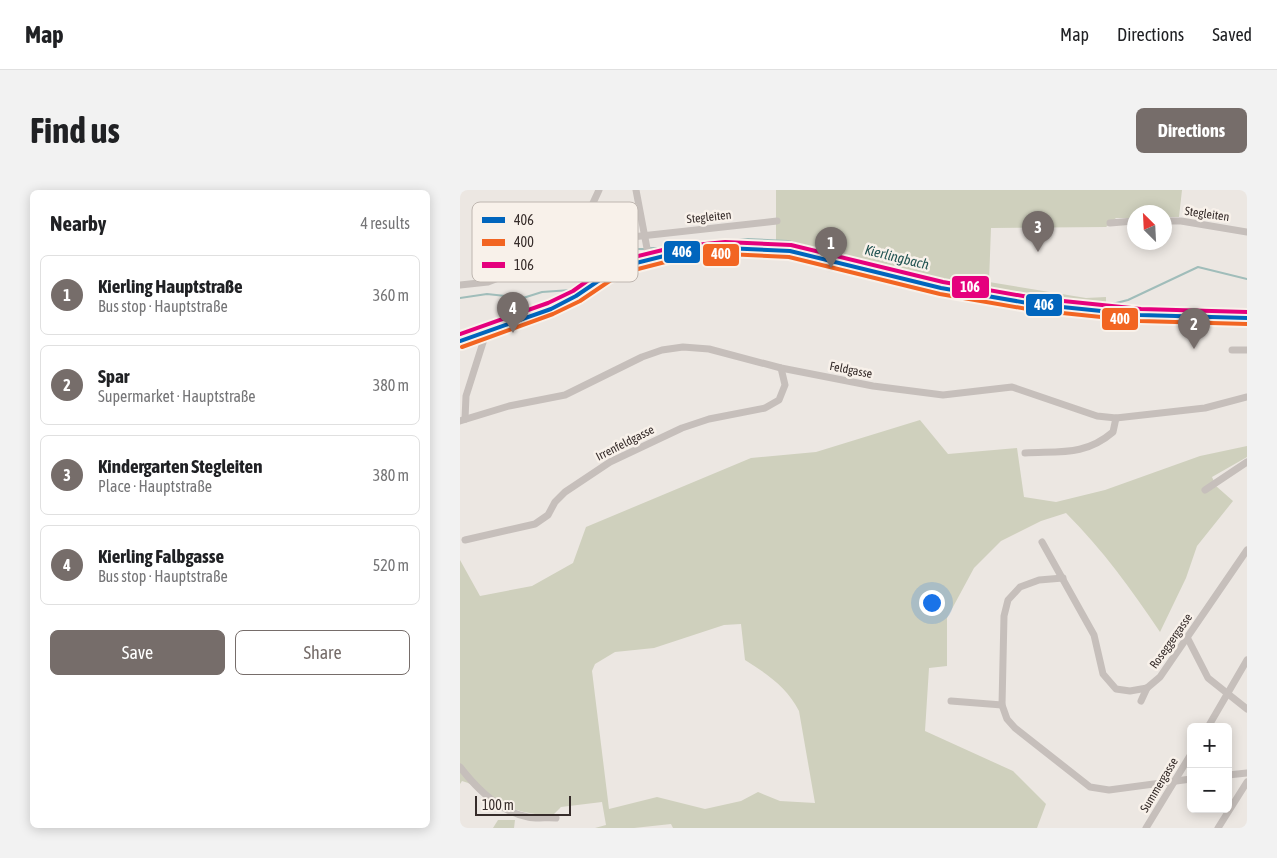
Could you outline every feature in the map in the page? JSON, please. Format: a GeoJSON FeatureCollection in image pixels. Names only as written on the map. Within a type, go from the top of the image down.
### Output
{"type":"FeatureCollection","features":[{"type":"Feature","properties":{"kind":"main road"},"geometry":{"type":"LineString","coordinates":[[638,263],[649,259],[724,248],[774,248],[993,298],[1079,310],[1159,316],[1247,318]]}},
{"type":"Feature","properties":{"kind":"main road"},"geometry":{"type":"LineString","coordinates":[[461,340],[510,325],[568,302],[598,282]]}},
{"type":"Feature","properties":{"kind":"street"},"geometry":{"type":"LineString","coordinates":[[593,202],[599,190]]}},
{"type":"Feature","properties":{"kind":"street"},"geometry":{"type":"LineString","coordinates":[[636,190],[649,259]]}},
{"type":"Feature","properties":{"kind":"street","name":"Stegleiten"},"geometry":{"type":"LineString","coordinates":[[638,240],[777,221]]}},
{"type":"Feature","properties":{"kind":"street","name":"Stegleiten"},"geometry":{"type":"LineString","coordinates":[[1172,221],[1247,232]]}},
{"type":"Feature","properties":{"kind":"street"},"geometry":{"type":"LineString","coordinates":[[1110,223],[1127,222]]}},
{"type":"Feature","properties":{"kind":"street","name":"Stegleiten"},"geometry":{"type":"LineString","coordinates":[[460,284],[488,282]]}},
{"type":"Feature","properties":{"kind":"street"},"geometry":{"type":"LineString","coordinates":[[462,420],[466,396],[486,333]]}},
{"type":"Feature","properties":{"kind":"street","name":"Feldgasse"},"geometry":{"type":"LineString","coordinates":[[462,420],[509,406],[565,395],[642,357],[683,347],[709,349],[781,368],[873,386],[944,395],[1012,387],[1096,416],[1116,418],[1205,408],[1247,398]]}},
{"type":"Feature","properties":{"kind":"street"},"geometry":{"type":"LineString","coordinates":[[1232,350],[1247,350]]}},
{"type":"Feature","properties":{"kind":"street","name":"Irrenfeldgasse"},"geometry":{"type":"LineString","coordinates":[[465,540],[535,524],[548,515],[560,497],[610,462],[682,428],[709,419],[765,408],[779,400],[786,385],[781,368]]}},
{"type":"Feature","properties":{"kind":"street"},"geometry":{"type":"LineString","coordinates":[[1025,453],[1080,450],[1099,444],[1113,432],[1116,418]]}},
{"type":"Feature","properties":{"kind":"street"},"geometry":{"type":"LineString","coordinates":[[1205,490],[1247,462]]}},
{"type":"Feature","properties":{"kind":"street"},"geometry":{"type":"LineString","coordinates":[[1042,542],[1094,634],[1103,674],[1116,689],[1130,691],[1146,688]]}},
{"type":"Feature","properties":{"kind":"street","name":"Roseggergasse"},"geometry":{"type":"LineString","coordinates":[[1146,688],[1160,677],[1188,639],[1247,550]]}},
{"type":"Feature","properties":{"kind":"street"},"geometry":{"type":"LineString","coordinates":[[1063,578],[1039,580],[1020,587],[1008,600],[1004,616],[1002,706],[1007,719],[1015,728],[1090,787],[1109,790],[1187,780]]}},
{"type":"Feature","properties":{"kind":"street"},"geometry":{"type":"LineString","coordinates":[[1188,639],[1208,678],[1247,709]]}},
{"type":"Feature","properties":{"kind":"street"},"geometry":{"type":"LineString","coordinates":[[1210,723],[1247,660]]}},
{"type":"Feature","properties":{"kind":"street"},"geometry":{"type":"LineString","coordinates":[[1141,701],[1146,688]]}},
{"type":"Feature","properties":{"kind":"street"},"geometry":{"type":"LineString","coordinates":[[951,701],[1002,706]]}},
{"type":"Feature","properties":{"kind":"street","name":"Summergasse"},"geometry":{"type":"LineString","coordinates":[[1146,828],[1187,760]]}},
{"type":"Feature","properties":{"kind":"street"},"geometry":{"type":"LineString","coordinates":[[460,767],[472,783],[506,809],[528,817],[556,818]]}},
{"type":"Feature","properties":{"kind":"street"},"geometry":{"type":"LineString","coordinates":[[1232,775],[1247,773]]}},
{"type":"Feature","properties":{"kind":"street"},"geometry":{"type":"LineString","coordinates":[[1218,828],[1247,782]]}},
{"type":"Feature","properties":{"kind":"green space"},"geometry":{"type":"Polygon","coordinates":[[[776,190],[1182,190],[1179,217],[1172,217],[1172,205],[1127,205],[1127,218],[1116,218],[1106,227],[991,228],[989,282],[1086,298],[1106,297],[1106,305],[1087,306],[972,289],[776,242],[776,190]]]}},
{"type":"Feature","properties":{"kind":"green space"},"geometry":{"type":"Polygon","coordinates":[[[920,420],[948,454],[1017,448],[1024,497],[1056,502],[1105,490],[1200,456],[1247,446],[1247,457],[1212,477],[1216,486],[1233,501],[1197,546],[1186,578],[1160,632],[1116,570],[1066,513],[1041,521],[1001,541],[974,568],[947,618],[947,666],[929,668],[925,731],[1013,771],[1046,804],[1037,828],[673,828],[671,824],[634,828],[595,828],[606,825],[602,802],[561,807],[552,816],[512,809],[472,785],[462,781],[460,784],[460,560],[480,596],[532,586],[573,563],[586,527],[751,458],[816,452],[920,420]],[[741,624],[724,625],[654,648],[615,652],[595,664],[592,671],[609,809],[657,797],[705,809],[741,801],[758,792],[780,801],[815,803],[799,711],[782,688],[769,676],[745,660],[741,624]]]}},
{"type":"Feature","properties":{"kind":"green space"},"geometry":{"type":"Polygon","coordinates":[[[498,820],[515,820],[514,828],[493,828],[498,820]]]}},
{"type":"Feature","properties":{"kind":"waterway","name":"Kierlingbach"},"geometry":{"type":"LineString","coordinates":[[649,248],[667,248],[748,239],[788,241],[868,263],[996,291],[1082,303],[1116,303],[1128,300],[1198,267],[1247,279]]}},
{"type":"Feature","properties":{"kind":"waterway","name":"Kierlingbach"},"geometry":{"type":"LineString","coordinates":[[638,249],[644,249]]}},
{"type":"Feature","properties":{"kind":"waterway","name":"Kierlingbach"},"geometry":{"type":"LineString","coordinates":[[460,298],[487,294],[523,298],[542,292],[571,290],[580,282]]}},
{"type":"Feature","properties":{"kind":"transit line","name":"106"},"geometry":{"type":"LineString","coordinates":[[638,256],[675,247],[725,242],[791,245],[943,282],[1034,298],[1141,309],[1247,312]]}},
{"type":"Feature","properties":{"kind":"transit line","name":"406"},"geometry":{"type":"LineString","coordinates":[[638,262],[676,253],[725,248],[790,251],[941,288],[1033,304],[1140,315],[1247,318]]}},
{"type":"Feature","properties":{"kind":"transit line","name":"400"},"geometry":{"type":"LineString","coordinates":[[638,269],[677,259],[726,254],[789,257],[940,294],[1033,310],[1140,321],[1247,324]]}},
{"type":"Feature","properties":{"kind":"transit line","name":"106"},"geometry":{"type":"LineString","coordinates":[[460,334],[548,303],[573,291],[586,282]]}},
{"type":"Feature","properties":{"kind":"transit line","name":"406"},"geometry":{"type":"LineString","coordinates":[[460,341],[551,309],[576,296],[597,282]]}},
{"type":"Feature","properties":{"kind":"transit line","name":"400"},"geometry":{"type":"LineString","coordinates":[[462,347],[553,314],[580,301],[608,282]]}},
{"type":"Feature","properties":{"kind":"place","name":"Kindergarten Stegleiten"},"geometry":{"type":"Point","coordinates":[1038,252]}},
{"type":"Feature","properties":{"kind":"place","name":"Kierling Hauptstraße"},"geometry":{"type":"Point","coordinates":[831,268]}},
{"type":"Feature","properties":{"kind":"place","name":"Kierling Falbgasse"},"geometry":{"type":"Point","coordinates":[513,333]}},
{"type":"Feature","properties":{"kind":"place","name":"Spar"},"geometry":{"type":"Point","coordinates":[1194,349]}}]}
